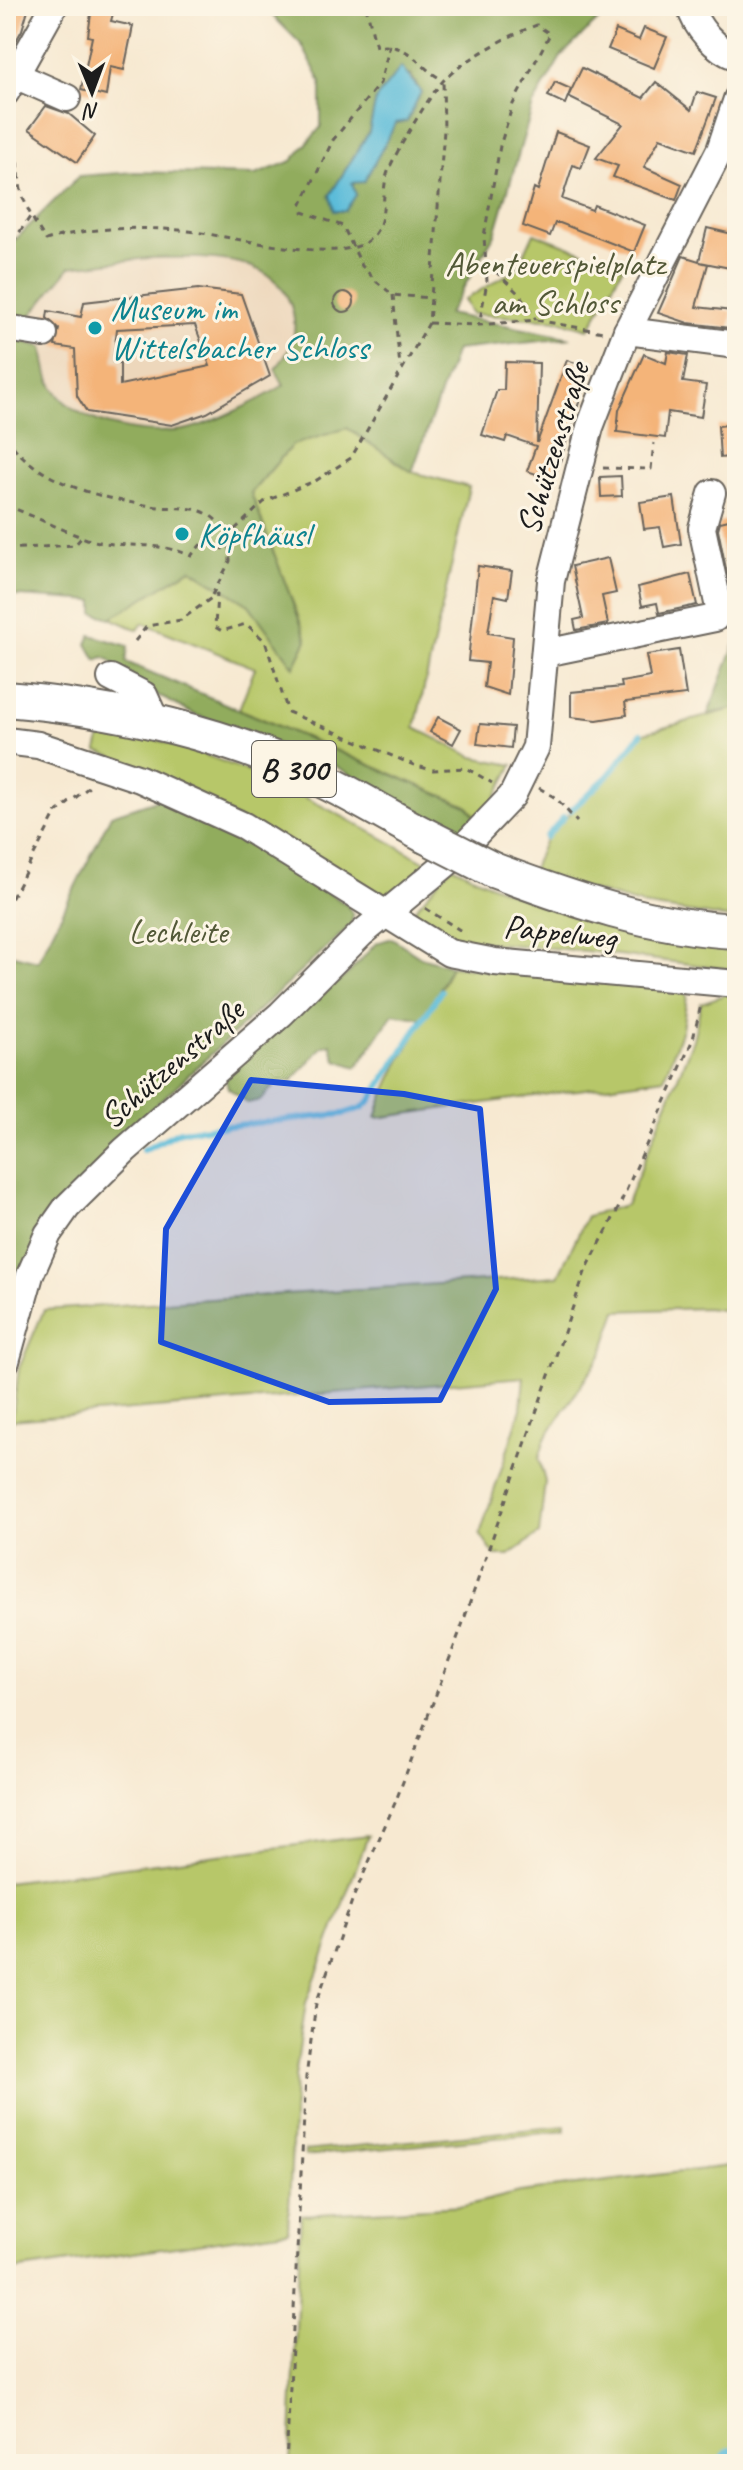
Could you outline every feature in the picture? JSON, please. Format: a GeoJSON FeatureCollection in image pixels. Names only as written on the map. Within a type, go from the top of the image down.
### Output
{"type":"FeatureCollection","features":[{"type":"Feature","properties":{"kind":"main road","name":"B 300"},"geometry":{"type":"LineString","coordinates":[[6,699],[74,704],[156,722],[325,781],[493,870],[573,900],[648,921],[737,931]]}},
{"type":"Feature","properties":{"kind":"street"},"geometry":{"type":"LineString","coordinates":[[54,6],[13,73],[67,98]]}},
{"type":"Feature","properties":{"kind":"street"},"geometry":{"type":"LineString","coordinates":[[690,6],[698,25],[712,42],[737,57]]}},
{"type":"Feature","properties":{"kind":"street","name":"Schützenstraße"},"geometry":{"type":"LineString","coordinates":[[468,842],[518,786],[536,747],[551,581],[590,427],[627,331],[701,192],[720,150],[737,99]]}},
{"type":"Feature","properties":{"kind":"street"},"geometry":{"type":"LineString","coordinates":[[627,331],[737,345]]}},
{"type":"Feature","properties":{"kind":"street"},"geometry":{"type":"LineString","coordinates":[[545,653],[715,618],[719,608],[702,528],[712,493]]}},
{"type":"Feature","properties":{"kind":"street"},"geometry":{"type":"LineString","coordinates":[[111,678],[144,695],[156,722]]}},
{"type":"Feature","properties":{"kind":"street","name":"Pappelweg"},"geometry":{"type":"LineString","coordinates":[[6,741],[38,745],[140,779],[254,831],[307,868],[449,953],[495,962],[737,984]]}},
{"type":"Feature","properties":{"kind":"street","name":"Schützenstraße"},"geometry":{"type":"LineString","coordinates":[[6,1361],[30,1275],[48,1234],[67,1207],[125,1150],[281,1014],[361,934],[447,863]]}},
{"type":"Feature","properties":{"kind":"path"},"geometry":{"type":"LineString","coordinates":[[366,6],[376,47],[390,45],[418,58],[430,74],[443,80]]}},
{"type":"Feature","properties":{"kind":"path"},"geometry":{"type":"LineString","coordinates":[[6,141],[17,152],[21,164],[21,189],[30,217],[46,240],[79,233],[144,228],[182,230],[303,249],[354,248],[376,232],[384,211],[388,170],[443,80],[537,25],[550,34],[513,104],[500,146],[484,236],[487,282],[479,325]]}},
{"type":"Feature","properties":{"kind":"path"},"geometry":{"type":"LineString","coordinates":[[390,45],[380,83],[333,140],[301,206],[303,212],[343,226],[362,266],[393,295],[431,298]]}},
{"type":"Feature","properties":{"kind":"path"},"geometry":{"type":"LineString","coordinates":[[230,534],[264,502],[317,480],[351,458],[429,323],[444,130],[443,80]]}},
{"type":"Feature","properties":{"kind":"path"},"geometry":{"type":"LineString","coordinates":[[6,252],[30,217]]}},
{"type":"Feature","properties":{"kind":"path"},"geometry":{"type":"LineString","coordinates":[[485,262],[520,295],[536,320]]}},
{"type":"Feature","properties":{"kind":"path"},"geometry":{"type":"LineString","coordinates":[[393,295],[400,370]]}},
{"type":"Feature","properties":{"kind":"path"},"geometry":{"type":"LineString","coordinates":[[429,323],[479,325],[536,320],[596,333],[627,331]]}},
{"type":"Feature","properties":{"kind":"path"},"geometry":{"type":"LineString","coordinates":[[6,436],[20,456],[39,470],[66,482],[114,499],[201,511],[230,534],[231,552],[226,569],[212,595],[187,617],[147,626],[135,641]]}},
{"type":"Feature","properties":{"kind":"path"},"geometry":{"type":"LineString","coordinates":[[579,467],[651,469],[654,443]]}},
{"type":"Feature","properties":{"kind":"path"},"geometry":{"type":"LineString","coordinates":[[6,505],[83,536],[173,548],[191,556],[203,542],[231,552]]}},
{"type":"Feature","properties":{"kind":"path"},"geometry":{"type":"LineString","coordinates":[[6,549],[75,545],[83,536]]}},
{"type":"Feature","properties":{"kind":"path"},"geometry":{"type":"LineString","coordinates":[[212,595],[219,597],[214,623],[218,630],[246,624],[265,641],[288,712],[416,766],[433,770],[466,768],[556,798],[577,822]]}},
{"type":"Feature","properties":{"kind":"path"},"geometry":{"type":"LineString","coordinates":[[6,909],[56,813],[87,788],[96,785]]}},
{"type":"Feature","properties":{"kind":"path"},"geometry":{"type":"LineString","coordinates":[[409,895],[471,937]]}},
{"type":"Feature","properties":{"kind":"path"},"geometry":{"type":"LineString","coordinates":[[286,2464],[306,2077],[316,2004],[353,1898],[395,1803],[460,1631],[585,1272],[617,1211],[693,1039],[706,982]]}},
{"type":"Feature","properties":{"kind":"highlighted area"},"geometry":{"type":"Polygon","coordinates":[[[251,1080],[404,1094],[480,1109],[496,1289],[440,1400],[329,1402],[161,1342],[166,1229],[251,1080]]]}},
{"type":"Feature","properties":{"kind":"shaded area"},"geometry":{"type":"Polygon","coordinates":[[[149,258],[230,260],[268,273],[291,302],[296,328],[289,352],[275,369],[285,385],[261,399],[183,430],[122,429],[81,416],[51,385],[43,347],[24,342],[30,316],[70,267],[149,258]]]}},
{"type":"Feature","properties":{"kind":"green space"},"geometry":{"type":"Polygon","coordinates":[[[263,6],[613,6],[562,55],[533,105],[495,234],[448,314],[571,338],[456,350],[412,472],[347,428],[292,445],[251,493],[307,640],[294,667],[249,605],[191,569],[111,618],[94,613],[94,601],[6,595],[6,249],[79,176],[135,172],[255,175],[292,161],[321,127],[321,82],[302,45],[263,6]],[[411,75],[376,99],[369,132],[330,195],[352,183],[364,181],[396,123],[407,121],[421,92],[411,75]],[[149,258],[70,267],[30,317],[24,342],[43,347],[49,379],[60,397],[90,418],[128,429],[166,432],[207,423],[249,405],[284,385],[275,369],[292,343],[294,321],[285,293],[272,278],[234,262],[149,258]]]}},
{"type":"Feature","properties":{"kind":"green space","name":"Abenteuerspielplatz am Schloss"},"geometry":{"type":"Polygon","coordinates":[[[534,233],[623,267],[589,329],[557,320],[472,314],[464,300],[518,268],[534,233]]]}},
{"type":"Feature","properties":{"kind":"green space"},"geometry":{"type":"Polygon","coordinates":[[[347,428],[412,472],[469,487],[415,728],[473,757],[513,765],[489,809],[478,819],[467,806],[239,709],[255,668],[143,623],[138,630],[111,618],[191,569],[249,605],[294,666],[307,640],[251,493],[292,445],[347,428]]]}},
{"type":"Feature","properties":{"kind":"green space"},"geometry":{"type":"Polygon","coordinates":[[[91,635],[128,646],[126,662],[467,806],[478,819],[459,837],[330,763],[193,714],[113,672],[113,662],[104,657],[96,660],[87,644],[91,635]]]}},
{"type":"Feature","properties":{"kind":"green space"},"geometry":{"type":"Polygon","coordinates":[[[737,639],[737,708],[708,714],[737,639]]]}},
{"type":"Feature","properties":{"kind":"green space"},"geometry":{"type":"Polygon","coordinates":[[[737,708],[737,919],[647,906],[531,873],[546,837],[608,776],[641,734],[737,708]]]}},
{"type":"Feature","properties":{"kind":"green space"},"geometry":{"type":"Polygon","coordinates":[[[103,727],[191,750],[273,782],[431,865],[387,901],[150,771],[97,751],[103,727]]]}},
{"type":"Feature","properties":{"kind":"green space","name":"Lechleite"},"geometry":{"type":"Polygon","coordinates":[[[162,798],[250,840],[347,905],[353,915],[351,925],[117,1141],[6,1318],[6,953],[38,961],[111,815],[162,798]]]}},
{"type":"Feature","properties":{"kind":"green space"},"geometry":{"type":"Polygon","coordinates":[[[452,866],[522,897],[591,919],[737,946],[737,970],[586,951],[444,939],[416,919],[415,909],[452,866]]]}},
{"type":"Feature","properties":{"kind":"green space"},"geometry":{"type":"Polygon","coordinates":[[[392,938],[421,957],[451,966],[425,1019],[393,1014],[357,1067],[336,1060],[331,1044],[322,1047],[292,1081],[277,1082],[261,1100],[248,1103],[228,1088],[224,1073],[349,973],[376,943],[392,938]]]}},
{"type":"Feature","properties":{"kind":"green space"},"geometry":{"type":"Polygon","coordinates":[[[451,966],[682,990],[687,996],[682,1029],[664,1078],[376,1118],[391,1078],[451,966]]]}},
{"type":"Feature","properties":{"kind":"green space"},"geometry":{"type":"Polygon","coordinates":[[[730,993],[737,994],[737,1312],[706,1308],[617,1311],[602,1354],[545,1439],[539,1459],[545,1482],[539,1534],[508,1556],[495,1556],[480,1534],[521,1409],[524,1377],[12,1420],[19,1368],[44,1310],[558,1276],[587,1216],[626,1205],[693,1040],[701,1003],[730,993]]]}},
{"type":"Feature","properties":{"kind":"green space"},"geometry":{"type":"Polygon","coordinates":[[[368,1836],[306,2003],[295,2077],[288,2231],[6,2271],[6,1882],[368,1836]]]}},
{"type":"Feature","properties":{"kind":"green space"},"geometry":{"type":"Polygon","coordinates":[[[565,2126],[565,2131],[305,2156],[305,2151],[565,2126]]]}},
{"type":"Feature","properties":{"kind":"green space"},"geometry":{"type":"Polygon","coordinates":[[[737,2165],[737,2464],[290,2464],[301,2215],[464,2206],[520,2192],[737,2165]]]}},
{"type":"Feature","properties":{"kind":"water"},"geometry":{"type":"Polygon","coordinates":[[[401,67],[421,92],[407,121],[396,123],[364,182],[352,183],[356,195],[345,211],[334,211],[330,195],[369,132],[376,99],[401,67]]]}},
{"type":"Feature","properties":{"kind":"building"},"geometry":{"type":"Polygon","coordinates":[[[6,6],[29,6],[22,30],[6,59],[6,6]]]}},
{"type":"Feature","properties":{"kind":"building"},"geometry":{"type":"Polygon","coordinates":[[[92,6],[115,6],[111,21],[133,26],[124,70],[110,67],[106,96],[81,90],[92,37],[88,36],[92,6]]]}},
{"type":"Feature","properties":{"kind":"building"},"geometry":{"type":"Polygon","coordinates":[[[644,28],[667,37],[654,68],[608,49],[616,30],[639,40],[644,28]]]}},
{"type":"Feature","properties":{"kind":"building"},"geometry":{"type":"Polygon","coordinates":[[[582,68],[643,98],[656,82],[691,110],[697,92],[716,98],[696,151],[660,138],[644,167],[682,184],[676,200],[613,177],[618,166],[596,158],[623,124],[568,97],[582,68]]]}},
{"type":"Feature","properties":{"kind":"building"},"geometry":{"type":"Polygon","coordinates":[[[555,82],[571,89],[565,104],[548,96],[555,82]]]}},
{"type":"Feature","properties":{"kind":"building"},"geometry":{"type":"Polygon","coordinates":[[[46,106],[69,114],[95,136],[77,162],[29,129],[46,106]]]}},
{"type":"Feature","properties":{"kind":"building"},"geometry":{"type":"Polygon","coordinates":[[[556,132],[590,145],[581,168],[573,165],[562,199],[592,210],[594,205],[645,225],[634,252],[560,223],[555,223],[550,236],[523,226],[556,132]]]}},
{"type":"Feature","properties":{"kind":"building"},"geometry":{"type":"Polygon","coordinates":[[[707,228],[737,235],[737,238],[730,268],[700,262],[708,264],[696,307],[732,311],[730,328],[688,323],[658,313],[683,256],[699,261],[707,228]]]}},
{"type":"Feature","properties":{"kind":"building"},"geometry":{"type":"Polygon","coordinates":[[[198,289],[241,294],[270,376],[207,413],[172,425],[87,412],[77,396],[75,349],[55,346],[59,329],[47,318],[48,311],[81,317],[84,302],[198,289]],[[195,325],[117,329],[113,362],[120,363],[120,385],[210,366],[195,325]]]}},
{"type":"Feature","properties":{"kind":"building"},"geometry":{"type":"Polygon","coordinates":[[[340,292],[348,292],[354,302],[348,312],[340,312],[334,306],[334,298],[340,292]]]}},
{"type":"Feature","properties":{"kind":"building"},"geometry":{"type":"Polygon","coordinates":[[[668,352],[688,355],[683,382],[706,385],[701,417],[668,412],[665,438],[617,432],[619,410],[644,354],[666,363],[668,352]]]}},
{"type":"Feature","properties":{"kind":"building"},"geometry":{"type":"Polygon","coordinates":[[[567,360],[590,368],[554,480],[527,471],[536,446],[507,436],[505,442],[482,435],[497,390],[504,390],[505,362],[539,363],[537,443],[567,360]]]}},
{"type":"Feature","properties":{"kind":"building"},"geometry":{"type":"Polygon","coordinates":[[[737,424],[737,456],[720,458],[718,426],[737,424]]]}},
{"type":"Feature","properties":{"kind":"building"},"geometry":{"type":"Polygon","coordinates":[[[621,476],[622,496],[601,497],[600,477],[621,476]]]}},
{"type":"Feature","properties":{"kind":"building"},"geometry":{"type":"Polygon","coordinates":[[[674,497],[681,544],[664,547],[660,527],[644,529],[640,502],[674,497]]]}},
{"type":"Feature","properties":{"kind":"building"},"geometry":{"type":"Polygon","coordinates":[[[737,518],[737,609],[734,609],[718,529],[720,522],[737,518]]]}},
{"type":"Feature","properties":{"kind":"building"},"geometry":{"type":"Polygon","coordinates":[[[608,558],[616,593],[602,596],[608,624],[576,630],[574,620],[583,618],[572,566],[608,558]]]}},
{"type":"Feature","properties":{"kind":"building"},"geometry":{"type":"Polygon","coordinates":[[[478,566],[512,571],[508,598],[494,595],[488,633],[513,637],[508,695],[484,687],[487,663],[468,661],[478,566]]]}},
{"type":"Feature","properties":{"kind":"building"},"geometry":{"type":"Polygon","coordinates":[[[690,574],[697,605],[659,613],[657,603],[642,606],[638,587],[690,574]]]}},
{"type":"Feature","properties":{"kind":"building"},"geometry":{"type":"Polygon","coordinates":[[[679,650],[686,695],[625,702],[627,715],[597,720],[571,717],[571,692],[622,687],[621,682],[650,677],[646,655],[679,650]]]}},
{"type":"Feature","properties":{"kind":"building"},"geometry":{"type":"Polygon","coordinates":[[[438,717],[461,729],[453,744],[430,732],[438,717]]]}},
{"type":"Feature","properties":{"kind":"building"},"geometry":{"type":"Polygon","coordinates":[[[480,724],[513,727],[511,748],[477,744],[480,724]]]}},
{"type":"Feature","properties":{"kind":"waterway"},"geometry":{"type":"LineString","coordinates":[[571,810],[608,776],[641,734]]}},
{"type":"Feature","properties":{"kind":"waterway"},"geometry":{"type":"LineString","coordinates":[[546,837],[564,817]]}},
{"type":"Feature","properties":{"kind":"waterway"},"geometry":{"type":"LineString","coordinates":[[143,1150],[180,1131],[343,1114],[362,1108],[371,1100],[441,991]]}},
{"type":"Feature","properties":{"kind":"place","name":"Museum im Wittelsbacher Schloss"},"geometry":{"type":"Point","coordinates":[95,328]}},
{"type":"Feature","properties":{"kind":"place","name":"Köpfhäusl"},"geometry":{"type":"Point","coordinates":[182,534]}}]}
